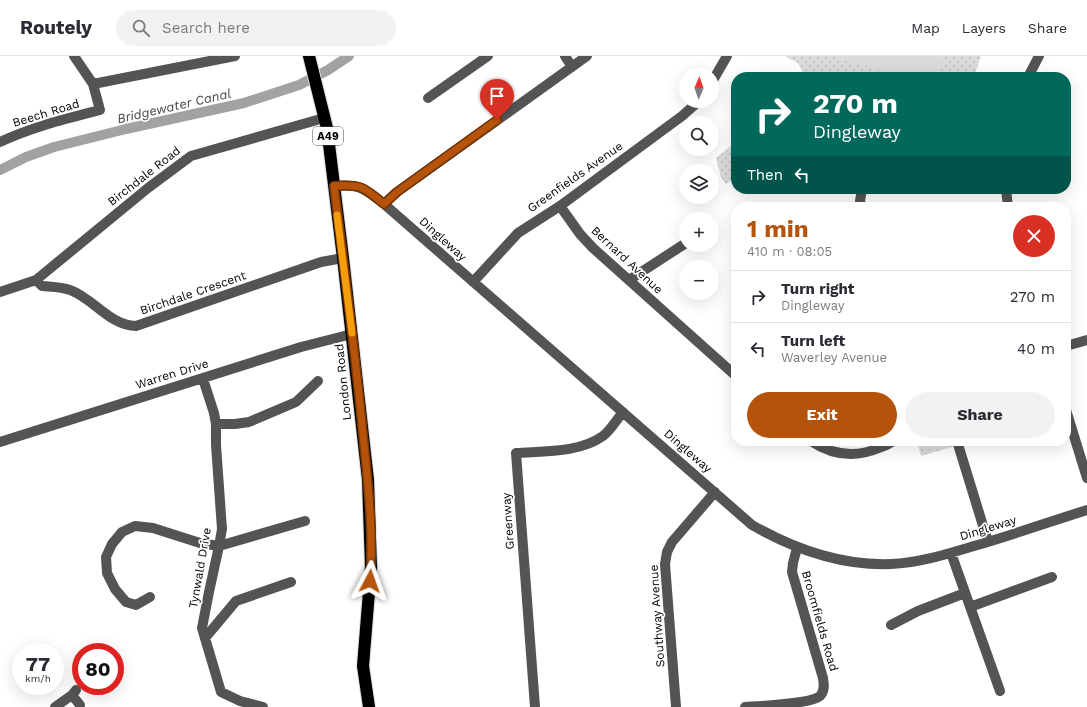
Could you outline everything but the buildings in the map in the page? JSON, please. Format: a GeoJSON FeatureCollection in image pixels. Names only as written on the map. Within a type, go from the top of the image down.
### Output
{"type":"FeatureCollection","features":[{"type":"Feature","properties":{"kind":"highway","name":"London Road"},"geometry":{"type":"LineString","coordinates":[[310,60],[327,128],[368,480],[372,552],[363,666],[369,707]]}},
{"type":"Feature","properties":{"kind":"street"},"geometry":{"type":"LineString","coordinates":[[74,56],[93,84],[235,56]]}},
{"type":"Feature","properties":{"kind":"street"},"geometry":{"type":"LineString","coordinates":[[428,98],[488,56]]}},
{"type":"Feature","properties":{"kind":"street"},"geometry":{"type":"LineString","coordinates":[[565,56],[572,66]]}},
{"type":"Feature","properties":{"kind":"street"},"geometry":{"type":"LineString","coordinates":[[384,204],[397,192],[587,56]]}},
{"type":"Feature","properties":{"kind":"street"},"geometry":{"type":"LineString","coordinates":[[719,70],[727,56]]}},
{"type":"Feature","properties":{"kind":"street"},"geometry":{"type":"LineString","coordinates":[[1031,72],[1039,56]]}},
{"type":"Feature","properties":{"kind":"street","name":"Beech Road"},"geometry":{"type":"LineString","coordinates":[[0,142],[41,125],[100,110],[93,84]]}},
{"type":"Feature","properties":{"kind":"street","name":"Greenfields Avenue"},"geometry":{"type":"LineString","coordinates":[[473,282],[518,233],[560,206],[691,108]]}},
{"type":"Feature","properties":{"kind":"street","name":"Birchdale Road"},"geometry":{"type":"LineString","coordinates":[[0,292],[36,280],[148,188],[191,156],[324,118]]}},
{"type":"Feature","properties":{"kind":"street","name":"Dingleway"},"geometry":{"type":"LineString","coordinates":[[334,186],[353,185],[365,189],[752,525],[774,538],[797,548],[826,557],[857,563],[890,564],[927,559],[951,553],[1087,510]]}},
{"type":"Feature","properties":{"kind":"street","name":"Bernard Avenue"},"geometry":{"type":"LineString","coordinates":[[560,206],[580,234],[593,248],[731,371]]}},
{"type":"Feature","properties":{"kind":"street"},"geometry":{"type":"LineString","coordinates":[[630,280],[679,248]]}},
{"type":"Feature","properties":{"kind":"street","name":"Birchdale Crescent"},"geometry":{"type":"LineString","coordinates":[[36,280],[42,286],[71,290],[119,322],[128,326],[136,326],[321,262],[343,258]]}},
{"type":"Feature","properties":{"kind":"street","name":"Warren Drive"},"geometry":{"type":"LineString","coordinates":[[0,442],[301,347],[352,334]]}},
{"type":"Feature","properties":{"kind":"street"},"geometry":{"type":"LineString","coordinates":[[1071,345],[1087,340]]}},
{"type":"Feature","properties":{"kind":"street","name":"Tynwald Drive"},"geometry":{"type":"LineString","coordinates":[[203,378],[216,424],[222,529],[220,546],[202,628],[221,692],[240,701],[263,707]]}},
{"type":"Feature","properties":{"kind":"street"},"geometry":{"type":"LineString","coordinates":[[216,424],[249,422],[296,402],[318,381]]}},
{"type":"Feature","properties":{"kind":"street","name":"Greenway"},"geometry":{"type":"LineString","coordinates":[[535,707],[516,453],[562,450],[586,445],[604,435],[623,412]]}},
{"type":"Feature","properties":{"kind":"street"},"geometry":{"type":"LineString","coordinates":[[1071,426],[1087,478]]}},
{"type":"Feature","properties":{"kind":"street"},"geometry":{"type":"LineString","coordinates":[[818,446],[842,454],[867,453],[882,446]]}},
{"type":"Feature","properties":{"kind":"street"},"geometry":{"type":"LineString","coordinates":[[959,446],[988,542]]}},
{"type":"Feature","properties":{"kind":"street","name":"Southway Avenue"},"geometry":{"type":"LineString","coordinates":[[676,707],[666,564],[667,552],[672,542],[715,492]]}},
{"type":"Feature","properties":{"kind":"street"},"geometry":{"type":"LineString","coordinates":[[150,597],[136,605],[126,602],[115,589],[107,573],[106,557],[112,544],[122,532],[135,526],[153,528],[200,543],[220,546],[305,522]]}},
{"type":"Feature","properties":{"kind":"street","name":"Broomfields Road"},"geometry":{"type":"LineString","coordinates":[[745,707],[804,701],[818,697],[823,690],[823,678],[792,572],[797,548]]}},
{"type":"Feature","properties":{"kind":"street"},"geometry":{"type":"LineString","coordinates":[[951,553],[1000,691]]}},
{"type":"Feature","properties":{"kind":"street"},"geometry":{"type":"LineString","coordinates":[[970,607],[1052,577]]}},
{"type":"Feature","properties":{"kind":"street"},"geometry":{"type":"LineString","coordinates":[[205,638],[236,601],[291,582]]}},
{"type":"Feature","properties":{"kind":"street"},"geometry":{"type":"LineString","coordinates":[[892,625],[918,611],[965,593]]}},
{"type":"Feature","properties":{"kind":"street"},"geometry":{"type":"LineString","coordinates":[[55,707],[74,693],[80,705]]}},
{"type":"Feature","properties":{"kind":"shaded area"},"geometry":{"type":"Polygon","coordinates":[[[829,56],[944,56],[939,72],[887,72],[829,56]]]}},
{"type":"Feature","properties":{"kind":"shaded area"},"geometry":{"type":"Polygon","coordinates":[[[981,56],[976,72],[802,72],[798,63],[786,57],[981,56]]]}},
{"type":"Feature","properties":{"kind":"shaded area"},"geometry":{"type":"Polygon","coordinates":[[[731,146],[731,180],[726,184],[721,177],[719,164],[718,164],[716,158],[731,146]]]}},
{"type":"Feature","properties":{"kind":"shaded area"},"geometry":{"type":"Polygon","coordinates":[[[918,446],[952,447],[921,456],[918,446]]]}},
{"type":"Feature","properties":{"kind":"waterway","name":"Bridgewater Canal"},"geometry":{"type":"LineString","coordinates":[[0,170],[26,157],[54,147],[126,129],[244,103],[299,85],[328,70],[349,56]]}},
{"type":"Feature","properties":{"kind":"slow traffic"},"geometry":{"type":"LineString","coordinates":[[337,215],[352,333]]}},
{"type":"Feature","properties":{"kind":"route"},"geometry":{"type":"LineString","coordinates":[[370,581],[372,552],[368,480],[358,382],[334,186],[353,185],[365,189],[384,204],[397,192],[497,120]]}}]}
